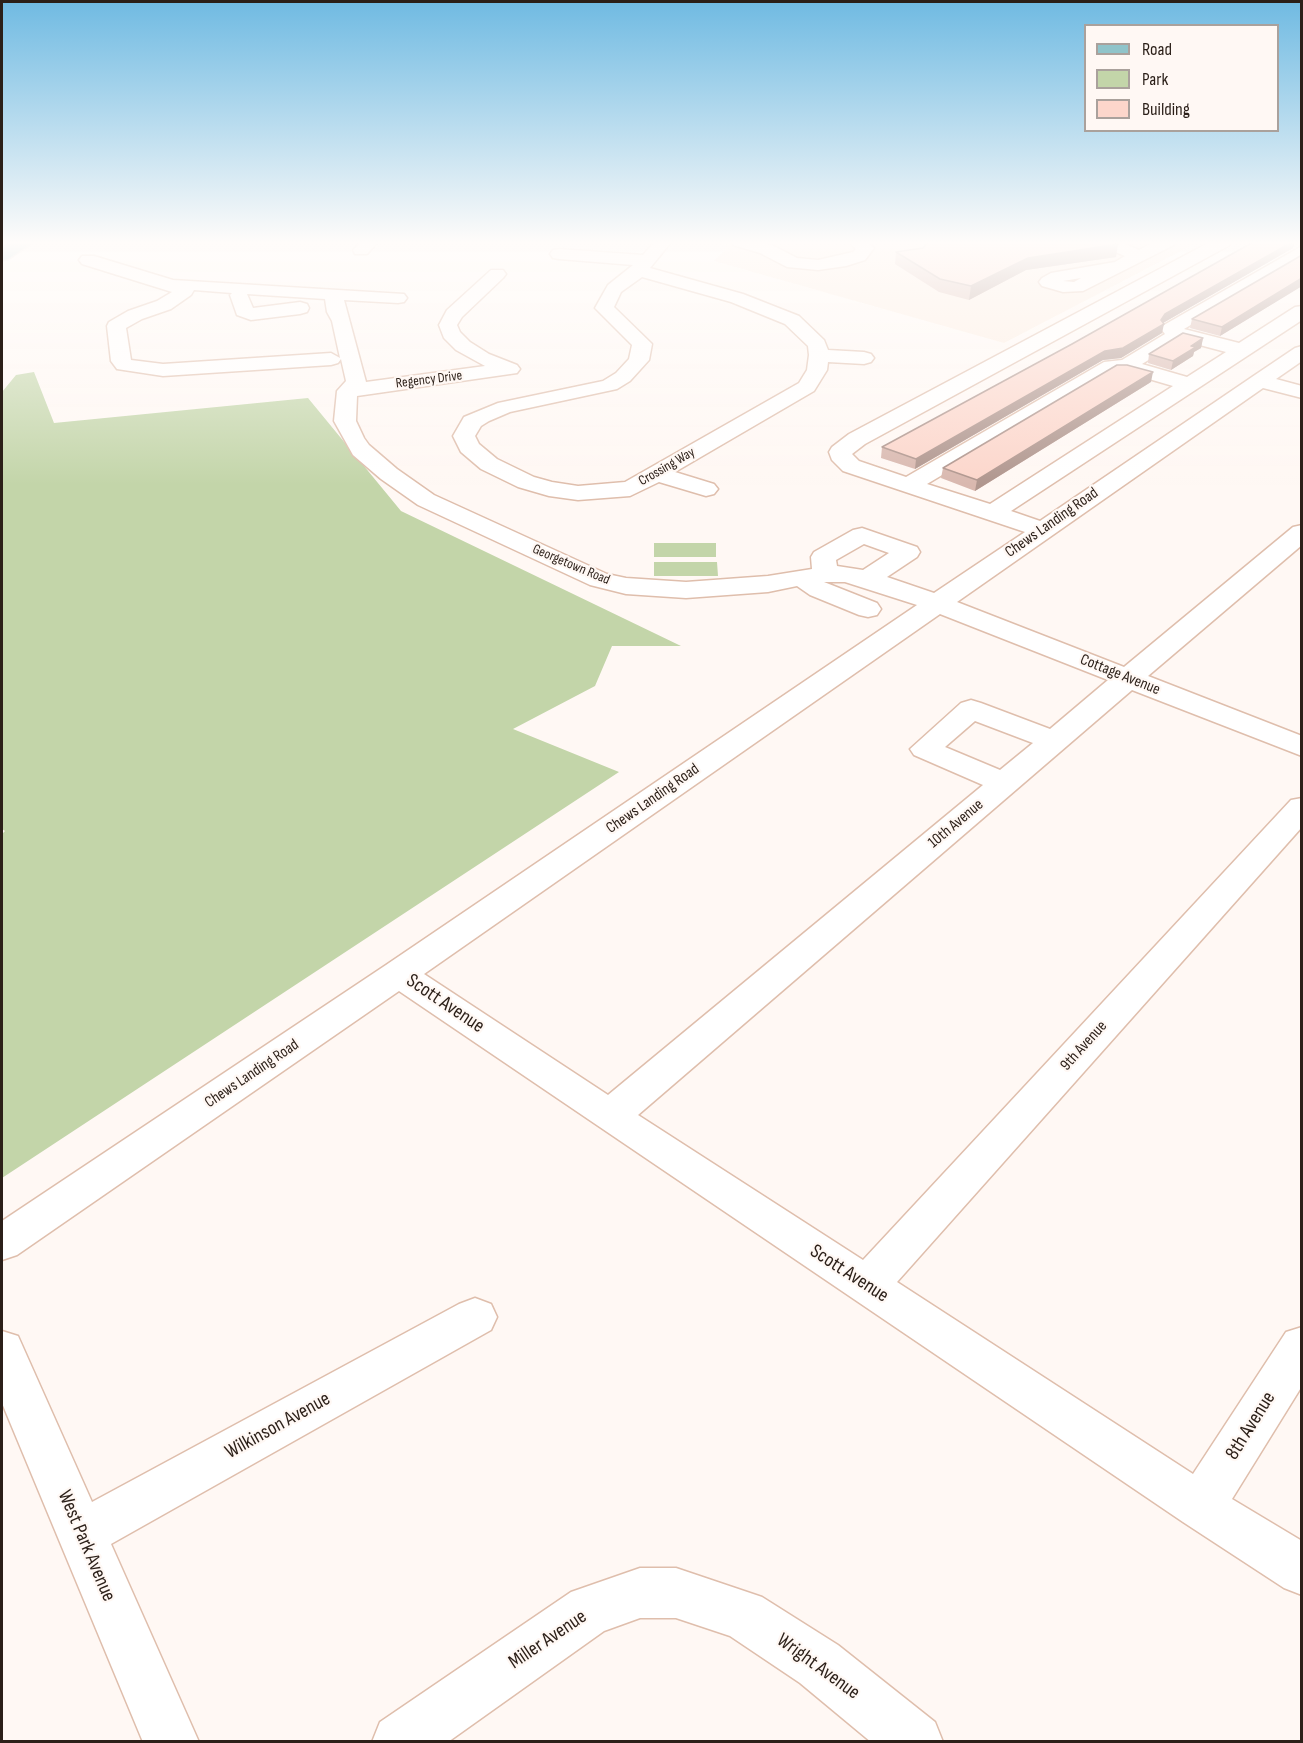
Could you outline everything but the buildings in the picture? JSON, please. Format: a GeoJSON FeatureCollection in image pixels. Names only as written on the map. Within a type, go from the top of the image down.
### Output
{"type":"FeatureCollection","features":[{"type":"Feature","properties":{"kind":"street"},"geometry":{"type":"LineString","coordinates":[[122,322],[116,326],[121,362],[124,365],[163,370],[331,358]]}},
{"type":"Feature","properties":{"kind":"street","name":"Georgetown Road"},"geometry":{"type":"LineString","coordinates":[[329,322],[331,358],[337,384],[347,391]]}},
{"type":"Feature","properties":{"kind":"street","name":"Georgetown Road"},"geometry":{"type":"LineString","coordinates":[[340,322],[356,382],[347,391],[345,421],[353,438],[361,450],[389,474],[426,500],[599,580],[626,586],[686,590],[768,584],[813,576],[845,574],[867,579],[937,603]]}},
{"type":"Feature","properties":{"kind":"street","name":"Regency Drive"},"geometry":{"type":"LineString","coordinates":[[347,391],[510,369],[482,358],[463,346],[451,334],[449,322]]}},
{"type":"Feature","properties":{"kind":"street","name":"Crossing Way"},"geometry":{"type":"LineString","coordinates":[[619,322],[642,344],[639,360],[623,377],[610,385],[593,390],[493,410],[472,422],[464,436],[469,447],[489,464],[526,482],[549,489],[578,493],[630,489],[807,387],[817,370],[819,355]]}},
{"type":"Feature","properties":{"kind":"street"},"geometry":{"type":"LineString","coordinates":[[794,322],[817,344],[819,355],[864,358]]}},
{"type":"Feature","properties":{"kind":"street"},"geometry":{"type":"LineString","coordinates":[[1041,529],[852,466],[843,460],[840,452],[866,433],[1072,322]]}},
{"type":"Feature","properties":{"kind":"street"},"geometry":{"type":"LineString","coordinates":[[1182,322],[1171,329],[1178,334],[1242,350]]}},
{"type":"Feature","properties":{"kind":"street"},"geometry":{"type":"LineString","coordinates":[[992,513],[1285,322]]}},
{"type":"Feature","properties":{"kind":"street"},"geometry":{"type":"LineString","coordinates":[[1126,366],[1178,334]]}},
{"type":"Feature","properties":{"kind":"street","name":"Chews Landing Road"},"geometry":{"type":"LineString","coordinates":[[2,1243],[399,974],[1041,529],[1302,352]]}},
{"type":"Feature","properties":{"kind":"street"},"geometry":{"type":"LineString","coordinates":[[909,485],[1111,366],[1126,366],[1190,384]]}},
{"type":"Feature","properties":{"kind":"street"},"geometry":{"type":"LineString","coordinates":[[1216,367],[1302,392]]}},
{"type":"Feature","properties":{"kind":"street"},"geometry":{"type":"LineString","coordinates":[[656,474],[706,489]]}},
{"type":"Feature","properties":{"kind":"street","name":"10th Avenue"},"geometry":{"type":"LineString","coordinates":[[610,1116],[1302,532]]}},
{"type":"Feature","properties":{"kind":"street"},"geometry":{"type":"LineString","coordinates":[[867,579],[908,552],[862,535],[823,557],[813,576],[819,590],[868,609]]}},
{"type":"Feature","properties":{"kind":"street","name":"Cottage Avenue"},"geometry":{"type":"LineString","coordinates":[[937,603],[1302,747]]}},
{"type":"Feature","properties":{"kind":"street"},"geometry":{"type":"LineString","coordinates":[[1005,783],[925,749],[971,709],[1054,741]]}},
{"type":"Feature","properties":{"kind":"street","name":"9th Avenue"},"geometry":{"type":"LineString","coordinates":[[867,1286],[1302,807]]}},
{"type":"Feature","properties":{"kind":"street","name":"Scott Avenue"},"geometry":{"type":"LineString","coordinates":[[399,974],[1200,1506],[1302,1570]]}},
{"type":"Feature","properties":{"kind":"street","name":"Wilkinson Avenue"},"geometry":{"type":"LineString","coordinates":[[81,1534],[475,1317]]}},
{"type":"Feature","properties":{"kind":"street","name":"8th Avenue"},"geometry":{"type":"LineString","coordinates":[[1200,1506],[1302,1346]]}},
{"type":"Feature","properties":{"kind":"street","name":"West Park Avenue"},"geometry":{"type":"LineString","coordinates":[[2,1350],[171,1742]]}},
{"type":"Feature","properties":{"kind":"street","name":"Miller Avenue"},"geometry":{"type":"LineString","coordinates":[[400,1742],[589,1610],[640,1593],[676,1593],[713,1605]]}},
{"type":"Feature","properties":{"kind":"street","name":"Wright Avenue"},"geometry":{"type":"LineString","coordinates":[[713,1605],[744,1615],[819,1664],[915,1742]]}},
{"type":"Feature","properties":{"kind":"shaded area"},"geometry":{"type":"Polygon","coordinates":[[[931,322],[1044,322],[1004,343],[931,322]]]}},
{"type":"Feature","properties":{"kind":"green space"},"geometry":{"type":"Polygon","coordinates":[[[34,372],[54,423],[308,398],[401,511],[681,646],[612,646],[595,686],[513,729],[619,772],[2,1178],[2,834],[5,831],[2,829],[2,392],[16,375],[34,372]]]}},
{"type":"Feature","properties":{"kind":"green space"},"geometry":{"type":"Polygon","coordinates":[[[654,543],[716,543],[716,557],[654,557],[654,543]]]}},
{"type":"Feature","properties":{"kind":"green space"},"geometry":{"type":"Polygon","coordinates":[[[654,562],[717,562],[718,576],[654,576],[654,562]]]}}]}
